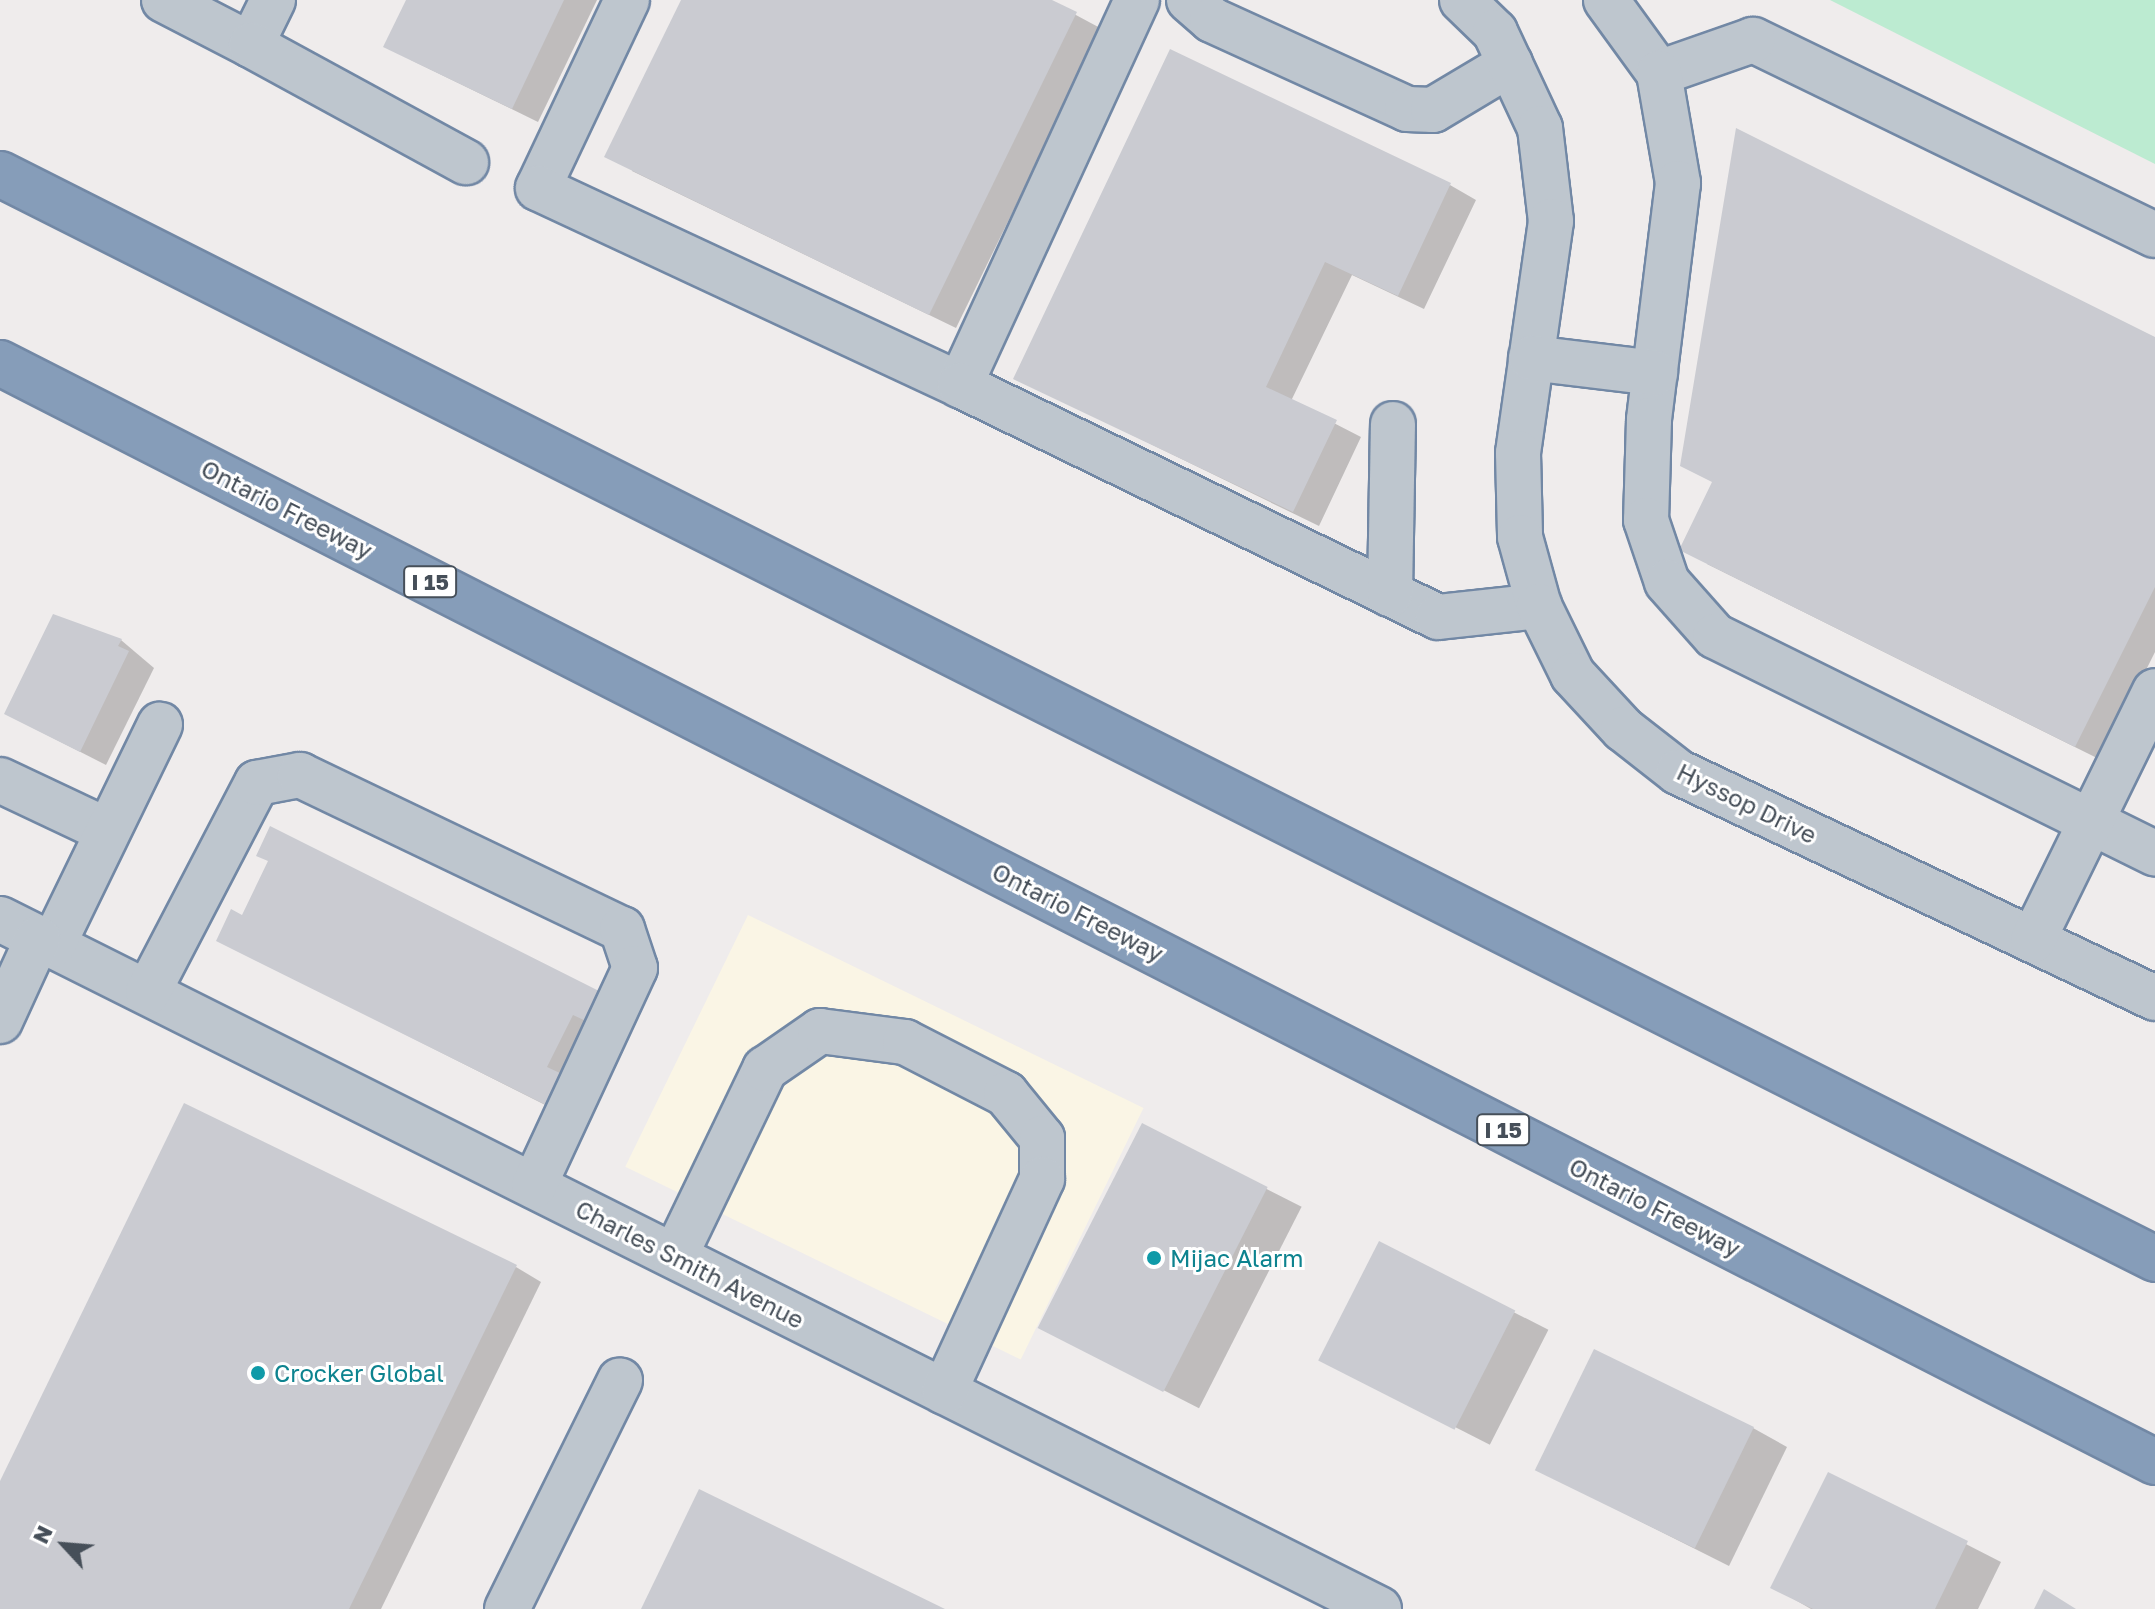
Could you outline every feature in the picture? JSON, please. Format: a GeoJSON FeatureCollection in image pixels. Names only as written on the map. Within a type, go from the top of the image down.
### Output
{"type":"FeatureCollection","features":[{"type":"Feature","properties":{"kind":"highway"},"geometry":{"type":"LineString","coordinates":[[0,174],[2155,1259]]}},
{"type":"Feature","properties":{"kind":"highway","name":"Ontario Freeway"},"geometry":{"type":"LineString","coordinates":[[0,363],[2152,1462]]}},
{"type":"Feature","properties":{"kind":"street"},"geometry":{"type":"LineString","coordinates":[[164,0],[466,162]]}},
{"type":"Feature","properties":{"kind":"street"},"geometry":{"type":"LineString","coordinates":[[251,45],[273,0]]}},
{"type":"Feature","properties":{"kind":"street"},"geometry":{"type":"LineString","coordinates":[[627,0],[538,188],[960,385],[1438,617],[1539,606]]}},
{"type":"Feature","properties":{"kind":"street"},"geometry":{"type":"LineString","coordinates":[[960,385],[1137,0]]}},
{"type":"Feature","properties":{"kind":"street"},"geometry":{"type":"LineString","coordinates":[[1189,0],[1212,20],[1407,109],[1433,110],[1510,64]]}},
{"type":"Feature","properties":{"kind":"street","name":"Hyssop Drive"},"geometry":{"type":"LineString","coordinates":[[1462,0],[1495,32],[1540,128],[1551,221],[1518,453],[1520,537],[1539,606],[1573,675],[1623,729],[1678,772],[2155,998]]}},
{"type":"Feature","properties":{"kind":"street"},"geometry":{"type":"LineString","coordinates":[[1606,0],[1659,73],[1678,183],[1655,373],[1646,520],[1667,582],[1715,636],[2155,853]]}},
{"type":"Feature","properties":{"kind":"street"},"geometry":{"type":"LineString","coordinates":[[1659,73],[1753,40],[2155,235]]}},
{"type":"Feature","properties":{"kind":"street"},"geometry":{"type":"LineString","coordinates":[[1531,358],[1655,373]]}},
{"type":"Feature","properties":{"kind":"street"},"geometry":{"type":"LineString","coordinates":[[1390,594],[1393,424]]}},
{"type":"Feature","properties":{"kind":"street"},"geometry":{"type":"LineString","coordinates":[[2033,940],[2155,691]]}},
{"type":"Feature","properties":{"kind":"street"},"geometry":{"type":"LineString","coordinates":[[0,1021],[108,831],[160,725]]}},
{"type":"Feature","properties":{"kind":"street"},"geometry":{"type":"LineString","coordinates":[[148,992],[257,783],[300,775],[622,929],[635,968],[534,1186]]}},
{"type":"Feature","properties":{"kind":"street"},"geometry":{"type":"LineString","coordinates":[[0,780],[108,831]]}},
{"type":"Feature","properties":{"kind":"street","name":"Charles Smith Avenue"},"geometry":{"type":"LineString","coordinates":[[0,919],[944,1392],[1306,1593],[1379,1609]]}},
{"type":"Feature","properties":{"kind":"street"},"geometry":{"type":"LineString","coordinates":[[675,1256],[775,1060],[820,1031],[905,1042],[1006,1094],[1042,1138],[1042,1179],[944,1392]]}},
{"type":"Feature","properties":{"kind":"street"},"geometry":{"type":"LineString","coordinates":[[507,1609],[620,1380]]}},
{"type":"Feature","properties":{"kind":"shaded area"},"geometry":{"type":"Polygon","coordinates":[[[748,915],[1143,1108],[1021,1360],[625,1167],[748,915]]]}},
{"type":"Feature","properties":{"kind":"green space"},"geometry":{"type":"Polygon","coordinates":[[[1830,0],[2155,0],[2155,164],[1830,0]]]}},
{"type":"Feature","properties":{"kind":"building"},"geometry":{"type":"Polygon","coordinates":[[[406,0],[564,0],[512,109],[383,47],[406,0]]]}},
{"type":"Feature","properties":{"kind":"building"},"geometry":{"type":"Polygon","coordinates":[[[681,0],[1052,0],[1077,12],[929,315],[604,157],[681,0]]]}},
{"type":"Feature","properties":{"kind":"building"},"geometry":{"type":"Polygon","coordinates":[[[1170,49],[1451,183],[1398,296],[1325,262],[1266,387],[1337,420],[1293,512],[1013,379],[1170,49]]]}},
{"type":"Feature","properties":{"kind":"building"},"geometry":{"type":"Polygon","coordinates":[[[1736,128],[2155,337],[2155,587],[2075,747],[1679,550],[1712,482],[1680,466],[1736,128]]]}},
{"type":"Feature","properties":{"kind":"building"},"geometry":{"type":"Polygon","coordinates":[[[53,614],[122,639],[118,646],[129,651],[80,752],[4,714],[53,614]]]}},
{"type":"Feature","properties":{"kind":"building"},"geometry":{"type":"Polygon","coordinates":[[[270,826],[601,992],[586,1021],[573,1015],[547,1067],[562,1074],[546,1105],[216,941],[231,909],[242,915],[268,861],[256,856],[270,826]]]}},
{"type":"Feature","properties":{"kind":"building","name":"Crocker Global"},"geometry":{"type":"Polygon","coordinates":[[[184,1103],[517,1265],[349,1609],[0,1609],[0,1481],[184,1103]]]}},
{"type":"Feature","properties":{"kind":"building","name":"Mijac Alarm"},"geometry":{"type":"Polygon","coordinates":[[[1142,1123],[1268,1187],[1163,1392],[1038,1328],[1142,1123]]]}},
{"type":"Feature","properties":{"kind":"building","name":"Mijac Alarm"},"geometry":{"type":"Polygon","coordinates":[[[1379,1241],[1515,1310],[1454,1430],[1318,1360],[1379,1241]]]}},
{"type":"Feature","properties":{"kind":"building"},"geometry":{"type":"Polygon","coordinates":[[[1594,1349],[1754,1427],[1695,1548],[1535,1470],[1594,1349]]]}},
{"type":"Feature","properties":{"kind":"building"},"geometry":{"type":"Polygon","coordinates":[[[1828,1472],[1968,1541],[1935,1609],[1813,1609],[1770,1588],[1828,1472]]]}},
{"type":"Feature","properties":{"kind":"building"},"geometry":{"type":"Polygon","coordinates":[[[699,1489],[945,1609],[641,1609],[699,1489]]]}},
{"type":"Feature","properties":{"kind":"building"},"geometry":{"type":"Polygon","coordinates":[[[2044,1589],[2076,1609],[2034,1609],[2044,1589]]]}},
{"type":"Feature","properties":{"kind":"place","name":"Mijac Alarm"},"geometry":{"type":"Point","coordinates":[1154,1258]}},
{"type":"Feature","properties":{"kind":"place","name":"Crocker Global"},"geometry":{"type":"Point","coordinates":[258,1373]}}]}
